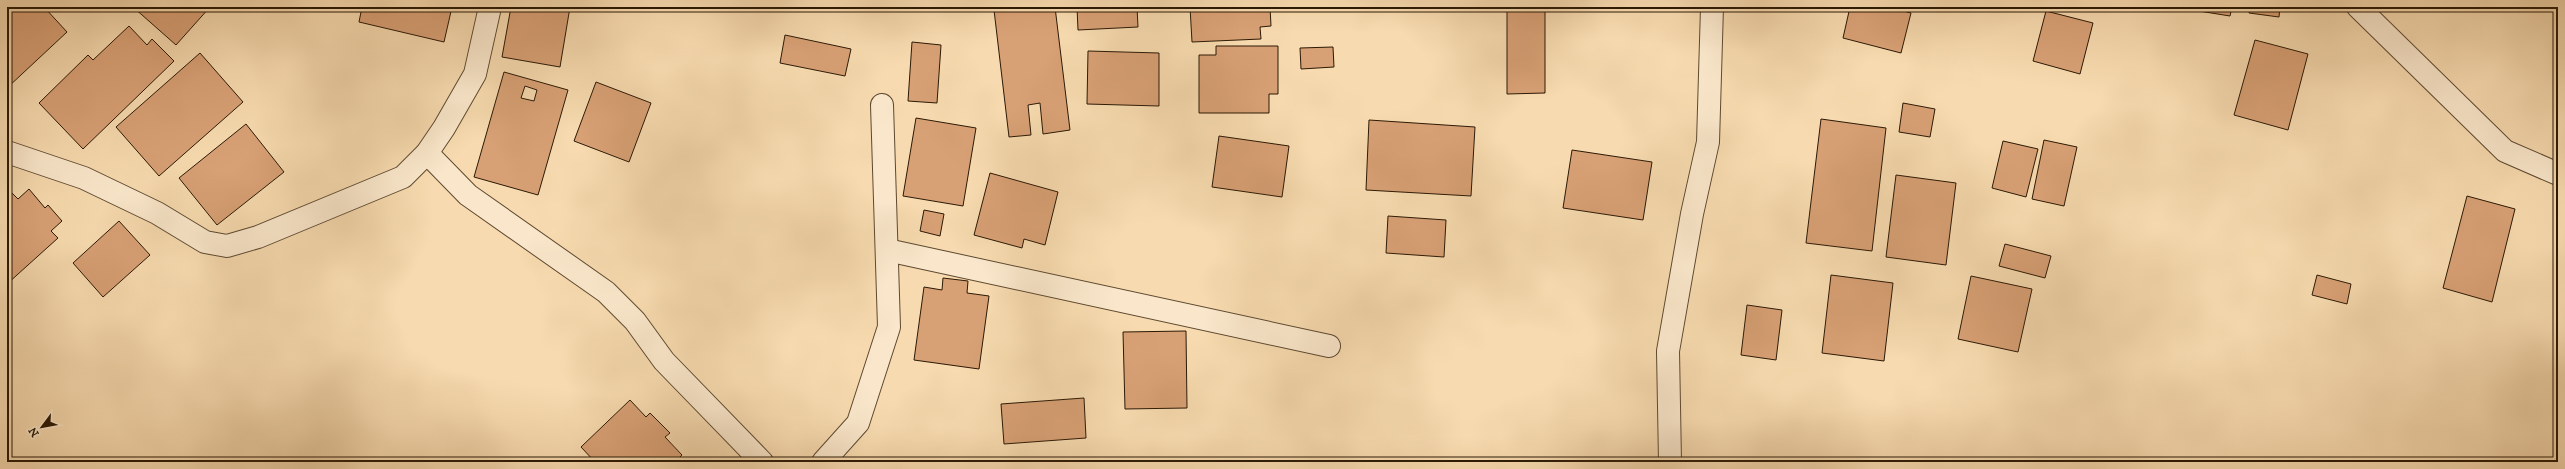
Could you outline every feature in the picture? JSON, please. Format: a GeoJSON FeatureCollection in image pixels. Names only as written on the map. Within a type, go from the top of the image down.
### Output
{"type":"FeatureCollection","features":[{"type":"Feature","properties":{"kind":"street"},"geometry":{"type":"LineString","coordinates":[[7,152],[84,178],[157,213],[206,242],[227,246],[258,237],[402,177],[427,153],[444,128],[475,74],[490,7]]}},
{"type":"Feature","properties":{"kind":"street"},"geometry":{"type":"LineString","coordinates":[[1670,462],[1668,351],[1692,214],[1708,142],[1712,7]]}},
{"type":"Feature","properties":{"kind":"street"},"geometry":{"type":"LineString","coordinates":[[2358,7],[2505,151],[2558,174]]}},
{"type":"Feature","properties":{"kind":"street"},"geometry":{"type":"LineString","coordinates":[[823,462],[858,423],[889,327],[882,105]]}},
{"type":"Feature","properties":{"kind":"street"},"geometry":{"type":"LineString","coordinates":[[427,153],[468,195],[606,292],[635,320],[664,361],[762,462]]}},
{"type":"Feature","properties":{"kind":"street"},"geometry":{"type":"LineString","coordinates":[[887,250],[1329,346]]}},
{"type":"Feature","properties":{"kind":"building"},"geometry":{"type":"Polygon","coordinates":[[[7,7],[44,7],[67,32],[7,88],[7,7]]]}},
{"type":"Feature","properties":{"kind":"building"},"geometry":{"type":"Polygon","coordinates":[[[133,7],[210,7],[176,45],[133,7]]]}},
{"type":"Feature","properties":{"kind":"building"},"geometry":{"type":"Polygon","coordinates":[[[362,7],[452,7],[444,42],[359,22],[362,7]]]}},
{"type":"Feature","properties":{"kind":"building"},"geometry":{"type":"Polygon","coordinates":[[[511,7],[570,7],[560,67],[502,57],[511,7]]]}},
{"type":"Feature","properties":{"kind":"building"},"geometry":{"type":"Polygon","coordinates":[[[959,7],[959,9],[901,8],[959,7]]]}},
{"type":"Feature","properties":{"kind":"building"},"geometry":{"type":"Polygon","coordinates":[[[1017,7],[1055,7],[1070,130],[1043,134],[1040,103],[1028,105],[1031,135],[1009,137],[994,10],[1017,7]]]}},
{"type":"Feature","properties":{"kind":"building"},"geometry":{"type":"Polygon","coordinates":[[[1077,7],[1137,7],[1138,27],[1078,30],[1077,7]]]}},
{"type":"Feature","properties":{"kind":"building"},"geometry":{"type":"Polygon","coordinates":[[[1190,7],[1270,7],[1271,26],[1260,27],[1261,39],[1192,42],[1190,7]]]}},
{"type":"Feature","properties":{"kind":"building"},"geometry":{"type":"Polygon","coordinates":[[[1507,7],[1545,7],[1545,93],[1507,94],[1507,7]]]}},
{"type":"Feature","properties":{"kind":"building"},"geometry":{"type":"Polygon","coordinates":[[[1850,7],[1888,7],[1911,13],[1901,53],[1843,38],[1850,7]]]}},
{"type":"Feature","properties":{"kind":"building"},"geometry":{"type":"Polygon","coordinates":[[[2174,7],[2232,7],[2230,16],[2174,7]]]}},
{"type":"Feature","properties":{"kind":"building"},"geometry":{"type":"Polygon","coordinates":[[[2250,7],[2280,7],[2279,17],[2249,13],[2250,7]]]}},
{"type":"Feature","properties":{"kind":"building"},"geometry":{"type":"Polygon","coordinates":[[[2046,11],[2093,23],[2080,74],[2033,61],[2046,11]]]}},
{"type":"Feature","properties":{"kind":"building"},"geometry":{"type":"Polygon","coordinates":[[[129,26],[147,45],[152,39],[174,61],[83,149],[39,103],[88,55],[93,60],[129,26]]]}},
{"type":"Feature","properties":{"kind":"building"},"geometry":{"type":"Polygon","coordinates":[[[785,35],[851,49],[845,76],[780,63],[785,35]]]}},
{"type":"Feature","properties":{"kind":"building"},"geometry":{"type":"Polygon","coordinates":[[[2255,40],[2308,54],[2288,130],[2234,115],[2255,40]]]}},
{"type":"Feature","properties":{"kind":"building"},"geometry":{"type":"Polygon","coordinates":[[[912,42],[941,45],[937,103],[908,101],[912,42]]]}},
{"type":"Feature","properties":{"kind":"building"},"geometry":{"type":"Polygon","coordinates":[[[1216,46],[1278,46],[1278,94],[1269,94],[1269,113],[1199,113],[1199,55],[1216,55],[1216,46]]]}},
{"type":"Feature","properties":{"kind":"building"},"geometry":{"type":"Polygon","coordinates":[[[1333,47],[1334,67],[1301,69],[1300,48],[1333,47]]]}},
{"type":"Feature","properties":{"kind":"building"},"geometry":{"type":"Polygon","coordinates":[[[1088,51],[1159,53],[1159,106],[1087,104],[1088,51]]]}},
{"type":"Feature","properties":{"kind":"building"},"geometry":{"type":"Polygon","coordinates":[[[200,53],[243,102],[159,176],[116,127],[200,53]]]}},
{"type":"Feature","properties":{"kind":"building"},"geometry":{"type":"Polygon","coordinates":[[[504,72],[568,90],[538,195],[474,177],[504,72]],[[525,86],[521,98],[534,101],[537,90],[525,86]]]}},
{"type":"Feature","properties":{"kind":"building"},"geometry":{"type":"Polygon","coordinates":[[[596,82],[651,103],[629,162],[574,141],[596,82]]]}},
{"type":"Feature","properties":{"kind":"building"},"geometry":{"type":"Polygon","coordinates":[[[1903,103],[1935,109],[1930,137],[1899,132],[1903,103]]]}},
{"type":"Feature","properties":{"kind":"building"},"geometry":{"type":"Polygon","coordinates":[[[916,118],[976,128],[963,206],[903,196],[916,118]]]}},
{"type":"Feature","properties":{"kind":"building"},"geometry":{"type":"Polygon","coordinates":[[[1821,119],[1886,128],[1872,251],[1806,243],[1821,119]]]}},
{"type":"Feature","properties":{"kind":"building"},"geometry":{"type":"Polygon","coordinates":[[[1369,120],[1475,127],[1471,196],[1366,190],[1369,120]]]}},
{"type":"Feature","properties":{"kind":"building"},"geometry":{"type":"Polygon","coordinates":[[[246,124],[284,172],[217,225],[179,178],[246,124]]]}},
{"type":"Feature","properties":{"kind":"building"},"geometry":{"type":"Polygon","coordinates":[[[1219,136],[1289,146],[1282,197],[1212,187],[1219,136]]]}},
{"type":"Feature","properties":{"kind":"building"},"geometry":{"type":"Polygon","coordinates":[[[2044,140],[2077,147],[2064,206],[2032,199],[2044,140]]]}},
{"type":"Feature","properties":{"kind":"building"},"geometry":{"type":"Polygon","coordinates":[[[2003,141],[2038,149],[2026,197],[1992,188],[2003,141]]]}},
{"type":"Feature","properties":{"kind":"building"},"geometry":{"type":"Polygon","coordinates":[[[1572,150],[1652,162],[1643,220],[1563,208],[1572,150]]]}},
{"type":"Feature","properties":{"kind":"building"},"geometry":{"type":"Polygon","coordinates":[[[990,173],[1058,192],[1045,245],[1024,239],[1022,248],[974,235],[990,173]]]}},
{"type":"Feature","properties":{"kind":"building"},"geometry":{"type":"Polygon","coordinates":[[[1896,175],[1956,183],[1946,265],[1886,257],[1896,175]]]}},
{"type":"Feature","properties":{"kind":"building"},"geometry":{"type":"Polygon","coordinates":[[[29,189],[45,208],[48,205],[62,221],[51,231],[58,238],[7,284],[7,196],[11,192],[18,199],[29,189]]]}},
{"type":"Feature","properties":{"kind":"building"},"geometry":{"type":"Polygon","coordinates":[[[2467,196],[2515,209],[2492,302],[2443,288],[2467,196]]]}},
{"type":"Feature","properties":{"kind":"building"},"geometry":{"type":"Polygon","coordinates":[[[924,210],[944,214],[940,236],[920,231],[924,210]]]}},
{"type":"Feature","properties":{"kind":"building"},"geometry":{"type":"Polygon","coordinates":[[[1388,216],[1446,220],[1444,257],[1386,253],[1388,216]]]}},
{"type":"Feature","properties":{"kind":"building"},"geometry":{"type":"Polygon","coordinates":[[[119,221],[150,255],[103,297],[73,263],[119,221]]]}},
{"type":"Feature","properties":{"kind":"building"},"geometry":{"type":"Polygon","coordinates":[[[2005,244],[2051,256],[2045,278],[1999,266],[2005,244]]]}},
{"type":"Feature","properties":{"kind":"building"},"geometry":{"type":"Polygon","coordinates":[[[1831,275],[1893,283],[1884,361],[1822,353],[1831,275]]]}},
{"type":"Feature","properties":{"kind":"building"},"geometry":{"type":"Polygon","coordinates":[[[2317,275],[2351,284],[2347,304],[2312,295],[2317,275]]]}},
{"type":"Feature","properties":{"kind":"building"},"geometry":{"type":"Polygon","coordinates":[[[1971,276],[2032,289],[2018,352],[1958,339],[1971,276]]]}},
{"type":"Feature","properties":{"kind":"building"},"geometry":{"type":"Polygon","coordinates":[[[943,278],[968,281],[967,293],[989,296],[979,369],[914,360],[924,287],[942,290],[943,278]]]}},
{"type":"Feature","properties":{"kind":"building"},"geometry":{"type":"Polygon","coordinates":[[[1747,305],[1782,310],[1776,360],[1741,355],[1747,305]]]}},
{"type":"Feature","properties":{"kind":"building"},"geometry":{"type":"Polygon","coordinates":[[[1186,331],[1187,408],[1125,409],[1123,332],[1186,331]]]}},
{"type":"Feature","properties":{"kind":"building"},"geometry":{"type":"Polygon","coordinates":[[[1084,398],[1086,438],[1004,444],[1001,404],[1084,398]]]}},
{"type":"Feature","properties":{"kind":"building"},"geometry":{"type":"Polygon","coordinates":[[[630,400],[646,417],[650,413],[670,433],[665,437],[682,455],[675,462],[595,462],[581,447],[630,400]]]}}]}
